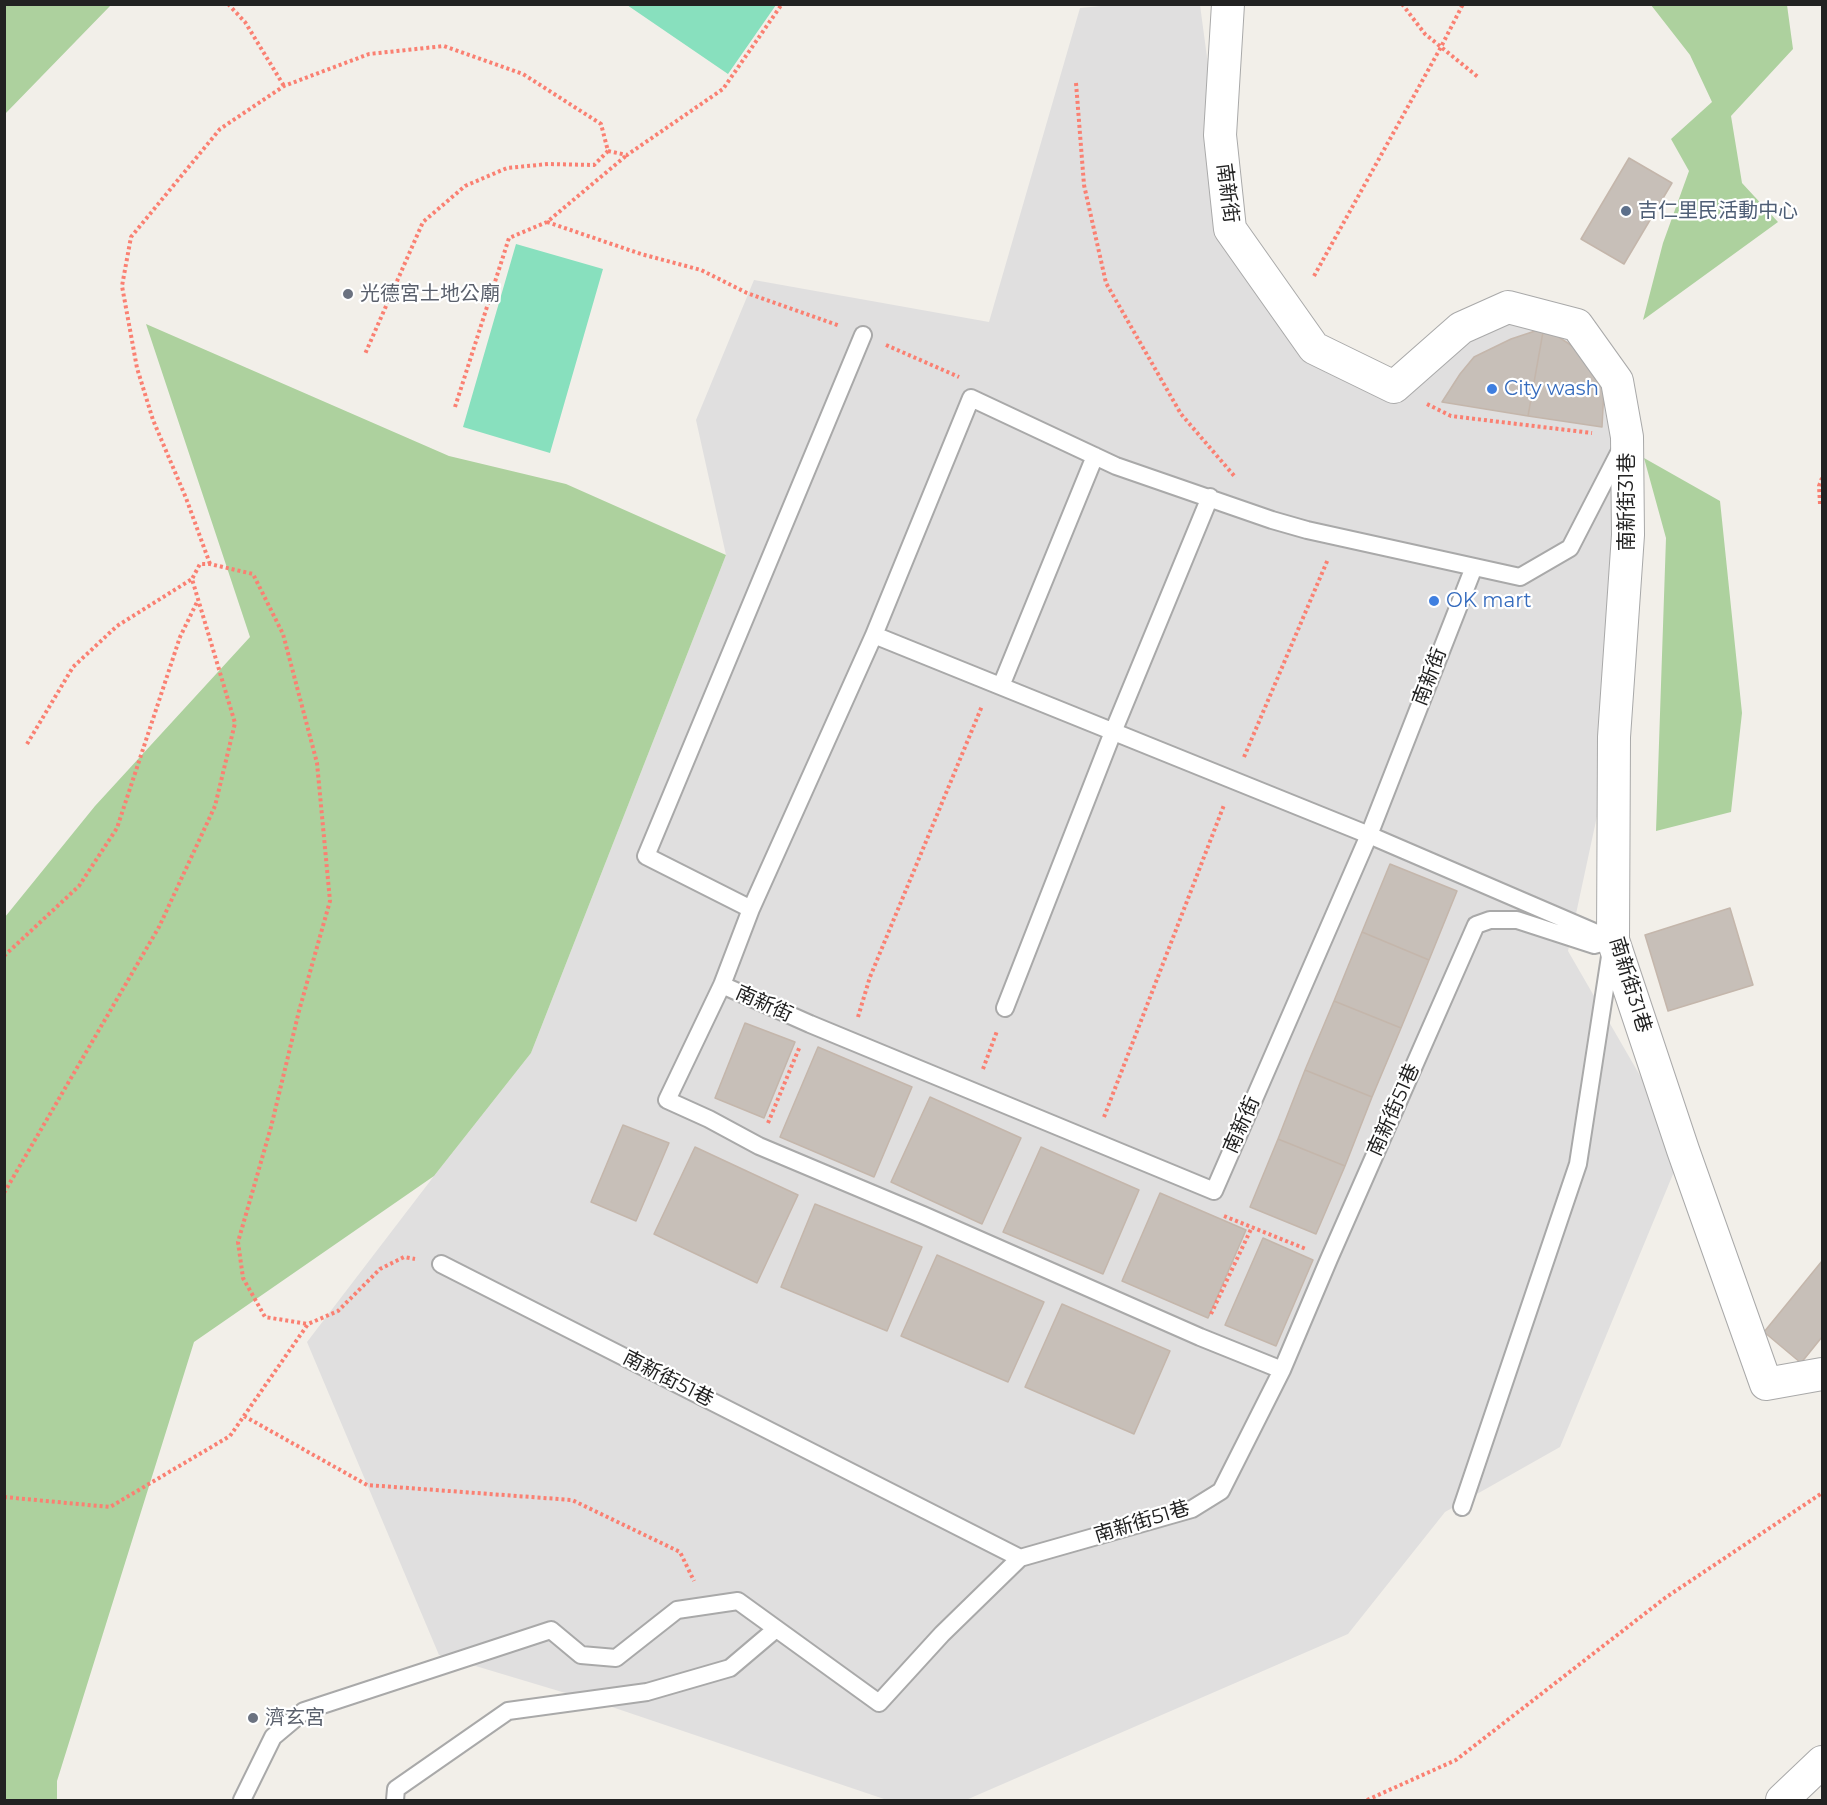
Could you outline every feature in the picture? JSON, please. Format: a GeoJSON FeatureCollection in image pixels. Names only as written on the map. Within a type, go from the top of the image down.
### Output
{"type":"FeatureCollection","features":[{"type":"Feature","properties":{"kind":"street","name":"南新街"},"geometry":{"type":"LineString","coordinates":[[1228,4],[1220,135],[1230,229],[1314,348],[1394,387]]}},
{"type":"Feature","properties":{"kind":"street"},"geometry":{"type":"LineString","coordinates":[[1394,387],[1461,328],[1508,307],[1577,325],[1617,381],[1627,437]]}},
{"type":"Feature","properties":{"kind":"street","name":"南新街31巷"},"geometry":{"type":"LineString","coordinates":[[1627,437],[1629,535],[1614,737],[1612,940],[1766,1384],[1822,1374]]}},
{"type":"Feature","properties":{"kind":"street"},"geometry":{"type":"LineString","coordinates":[[1782,1800],[1822,1762]]}},
{"type":"Feature","properties":{"kind":"lane"},"geometry":{"type":"LineString","coordinates":[[751,909],[646,856],[862,335]]}},
{"type":"Feature","properties":{"kind":"lane"},"geometry":{"type":"LineString","coordinates":[[971,398],[1116,466],[1272,520],[1520,577],[1570,548],[1627,437]]}},
{"type":"Feature","properties":{"kind":"lane","name":"南新街"},"geometry":{"type":"LineString","coordinates":[[971,398],[874,635],[751,909],[722,985],[667,1100],[759,1146],[1282,1370]]}},
{"type":"Feature","properties":{"kind":"lane"},"geometry":{"type":"LineString","coordinates":[[1001,686],[1095,456]]}},
{"type":"Feature","properties":{"kind":"lane"},"geometry":{"type":"LineString","coordinates":[[1005,1008],[1113,732],[1210,497]]}},
{"type":"Feature","properties":{"kind":"lane","name":"南新街"},"geometry":{"type":"LineString","coordinates":[[722,985],[810,1024],[1214,1191],[1369,835],[1474,567]]}},
{"type":"Feature","properties":{"kind":"lane"},"geometry":{"type":"LineString","coordinates":[[874,635],[1369,835],[1612,940],[1578,1164],[1462,1507]]}},
{"type":"Feature","properties":{"kind":"lane","name":"南新街51巷"},"geometry":{"type":"LineString","coordinates":[[441,1264],[1020,1558],[1192,1509],[1221,1491],[1282,1370],[1476,925],[1490,920],[1517,920],[1594,945],[1612,940]]}},
{"type":"Feature","properties":{"kind":"lane"},"geometry":{"type":"LineString","coordinates":[[242,1800],[273,1737],[304,1711],[551,1630],[581,1655],[615,1658],[677,1610],[738,1601],[879,1703],[942,1634],[1020,1558]]}},
{"type":"Feature","properties":{"kind":"lane"},"geometry":{"type":"LineString","coordinates":[[395,1800],[396,1790],[508,1711],[648,1692],[730,1668],[776,1629]]}},
{"type":"Feature","properties":{"kind":"path"},"geometry":{"type":"LineString","coordinates":[[228,4],[245,22],[284,86]]}},
{"type":"Feature","properties":{"kind":"path"},"geometry":{"type":"LineString","coordinates":[[455,407],[509,238],[547,222],[627,155],[723,89],[782,4]]}},
{"type":"Feature","properties":{"kind":"path"},"geometry":{"type":"LineString","coordinates":[[1402,4],[1425,34],[1478,77]]}},
{"type":"Feature","properties":{"kind":"path"},"geometry":{"type":"LineString","coordinates":[[1314,276],[1463,4]]}},
{"type":"Feature","properties":{"kind":"path"},"geometry":{"type":"LineString","coordinates":[[210,564],[186,498],[153,420],[137,368],[122,286],[131,237],[220,129],[284,86],[369,54],[444,46],[523,74],[601,124],[608,151]]}},
{"type":"Feature","properties":{"kind":"path"},"geometry":{"type":"LineString","coordinates":[[1076,83],[1084,185],[1106,283],[1181,414],[1272,520]]}},
{"type":"Feature","properties":{"kind":"path"},"geometry":{"type":"LineString","coordinates":[[608,151],[627,155]]}},
{"type":"Feature","properties":{"kind":"path"},"geometry":{"type":"LineString","coordinates":[[365,354],[423,222],[465,186],[507,168],[548,164],[594,165],[608,151]]}},
{"type":"Feature","properties":{"kind":"path"},"geometry":{"type":"LineString","coordinates":[[547,222],[640,254],[701,270],[747,293],[862,335],[960,377],[971,398]]}},
{"type":"Feature","properties":{"kind":"path"},"geometry":{"type":"LineString","coordinates":[[1394,387],[1451,416],[1627,437]]}},
{"type":"Feature","properties":{"kind":"path"},"geometry":{"type":"LineString","coordinates":[[1820,504],[1819,486],[1822,478]]}},
{"type":"Feature","properties":{"kind":"path"},"geometry":{"type":"LineString","coordinates":[[1095,1142],[1234,780],[1338,537]]}},
{"type":"Feature","properties":{"kind":"path"},"geometry":{"type":"LineString","coordinates":[[27,744],[74,667],[117,626],[192,579],[200,564],[210,564],[253,574],[283,634],[317,763],[330,902],[299,1011],[271,1127],[238,1242],[243,1278],[265,1317],[308,1324]]}},
{"type":"Feature","properties":{"kind":"path"},"geometry":{"type":"LineString","coordinates":[[4,1193],[159,927],[214,806],[235,723],[192,579]]}},
{"type":"Feature","properties":{"kind":"path"},"geometry":{"type":"LineString","coordinates":[[4,956],[79,886],[117,828],[180,637],[199,599]]}},
{"type":"Feature","properties":{"kind":"path"},"geometry":{"type":"LineString","coordinates":[[851,1041],[870,977],[980,708],[1001,686]]}},
{"type":"Feature","properties":{"kind":"path"},"geometry":{"type":"LineString","coordinates":[[975,1092],[1005,1008]]}},
{"type":"Feature","properties":{"kind":"path"},"geometry":{"type":"LineString","coordinates":[[759,1146],[810,1024]]}},
{"type":"Feature","properties":{"kind":"path"},"geometry":{"type":"LineString","coordinates":[[1214,1191],[1206,1208],[1329,1259]]}},
{"type":"Feature","properties":{"kind":"path"},"geometry":{"type":"LineString","coordinates":[[1200,1336],[1252,1227]]}},
{"type":"Feature","properties":{"kind":"path"},"geometry":{"type":"LineString","coordinates":[[4,1497],[110,1507],[230,1436],[308,1324],[338,1311],[380,1269],[404,1257],[441,1264]]}},
{"type":"Feature","properties":{"kind":"path"},"geometry":{"type":"LineString","coordinates":[[244,1416],[367,1485],[572,1500],[680,1552],[706,1606]]}},
{"type":"Feature","properties":{"kind":"path"},"geometry":{"type":"LineString","coordinates":[[1367,1800],[1456,1760],[1665,1598],[1822,1493]]}},
{"type":"Feature","properties":{"kind":"shaded area"},"geometry":{"type":"Polygon","coordinates":[[[1122,4],[1200,5],[1230,229],[1314,348],[1394,387],[1508,307],[1577,325],[1617,381],[1614,737],[1568,951],[1683,1150],[1560,1447],[1445,1512],[1348,1634],[966,1800],[887,1800],[612,1707],[439,1655],[307,1342],[531,1053],[726,555],[696,420],[754,280],[989,322],[1080,8],[1122,4]]]}},
{"type":"Feature","properties":{"kind":"green space"},"geometry":{"type":"Polygon","coordinates":[[[4,5],[111,5],[5,114],[4,5]]]}},
{"type":"Feature","properties":{"kind":"green space"},"geometry":{"type":"Polygon","coordinates":[[[627,5],[776,5],[728,74],[627,5]]]}},
{"type":"Feature","properties":{"kind":"green space"},"geometry":{"type":"Polygon","coordinates":[[[1651,5],[1787,5],[1793,49],[1731,116],[1742,183],[1778,222],[1643,320],[1663,243],[1689,171],[1671,139],[1712,102],[1690,55],[1651,5]]]}},
{"type":"Feature","properties":{"kind":"green space"},"geometry":{"type":"Polygon","coordinates":[[[516,244],[603,269],[550,453],[463,427],[516,244]]]}},
{"type":"Feature","properties":{"kind":"green space"},"geometry":{"type":"Polygon","coordinates":[[[146,324],[449,456],[566,484],[726,555],[531,1053],[434,1176],[194,1342],[57,1781],[57,1800],[5,1800],[5,917],[95,806],[250,637],[146,324]]]}},
{"type":"Feature","properties":{"kind":"green space"},"geometry":{"type":"Polygon","coordinates":[[[1644,458],[1720,501],[1742,713],[1731,812],[1656,831],[1666,538],[1644,458]]]}},
{"type":"Feature","properties":{"kind":"building","name":"吉仁里民活動中心"},"geometry":{"type":"Polygon","coordinates":[[[1629,158],[1672,183],[1624,264],[1581,239],[1629,158]]]}},
{"type":"Feature","properties":{"kind":"building"},"geometry":{"type":"Polygon","coordinates":[[[1538,330],[1543,332],[1528,416],[1442,402],[1474,357],[1511,339],[1538,330]]]}},
{"type":"Feature","properties":{"kind":"building"},"geometry":{"type":"Polygon","coordinates":[[[1543,332],[1557,336],[1580,351],[1604,389],[1602,427],[1528,416],[1543,332]]]}},
{"type":"Feature","properties":{"kind":"building"},"geometry":{"type":"Polygon","coordinates":[[[1390,864],[1457,891],[1429,960],[1362,932],[1390,864]]]}},
{"type":"Feature","properties":{"kind":"building"},"geometry":{"type":"Polygon","coordinates":[[[1730,908],[1753,985],[1668,1011],[1645,935],[1730,908]]]}},
{"type":"Feature","properties":{"kind":"building"},"geometry":{"type":"Polygon","coordinates":[[[1362,932],[1429,960],[1401,1028],[1334,1001],[1362,932]]]}},
{"type":"Feature","properties":{"kind":"building"},"geometry":{"type":"Polygon","coordinates":[[[1334,1001],[1401,1028],[1372,1097],[1305,1070],[1334,1001]]]}},
{"type":"Feature","properties":{"kind":"building"},"geometry":{"type":"Polygon","coordinates":[[[745,1023],[795,1042],[764,1118],[715,1098],[745,1023]]]}},
{"type":"Feature","properties":{"kind":"building"},"geometry":{"type":"Polygon","coordinates":[[[818,1047],[912,1087],[874,1177],[780,1137],[818,1047]]]}},
{"type":"Feature","properties":{"kind":"building"},"geometry":{"type":"Polygon","coordinates":[[[1305,1070],[1372,1097],[1345,1166],[1278,1139],[1305,1070]]]}},
{"type":"Feature","properties":{"kind":"building"},"geometry":{"type":"Polygon","coordinates":[[[930,1097],[1021,1138],[982,1224],[891,1182],[930,1097]]]}},
{"type":"Feature","properties":{"kind":"building"},"geometry":{"type":"Polygon","coordinates":[[[623,1125],[669,1143],[636,1221],[591,1202],[623,1125]]]}},
{"type":"Feature","properties":{"kind":"building"},"geometry":{"type":"Polygon","coordinates":[[[1278,1139],[1345,1166],[1316,1234],[1250,1207],[1278,1139]]]}},
{"type":"Feature","properties":{"kind":"building"},"geometry":{"type":"Polygon","coordinates":[[[695,1147],[798,1195],[757,1283],[654,1234],[695,1147]]]}},
{"type":"Feature","properties":{"kind":"building"},"geometry":{"type":"Polygon","coordinates":[[[1041,1147],[1139,1190],[1103,1274],[1003,1232],[1041,1147]]]}},
{"type":"Feature","properties":{"kind":"building"},"geometry":{"type":"Polygon","coordinates":[[[1160,1193],[1246,1230],[1208,1318],[1122,1281],[1160,1193]]]}},
{"type":"Feature","properties":{"kind":"building"},"geometry":{"type":"Polygon","coordinates":[[[815,1204],[922,1247],[887,1331],[781,1287],[815,1204]]]}},
{"type":"Feature","properties":{"kind":"building"},"geometry":{"type":"Polygon","coordinates":[[[1263,1238],[1313,1260],[1276,1346],[1225,1325],[1263,1238]]]}},
{"type":"Feature","properties":{"kind":"building"},"geometry":{"type":"Polygon","coordinates":[[[937,1255],[1044,1302],[1008,1382],[901,1336],[937,1255]]]}},
{"type":"Feature","properties":{"kind":"building"},"geometry":{"type":"Polygon","coordinates":[[[1822,1261],[1822,1337],[1801,1363],[1764,1332],[1822,1261]]]}},
{"type":"Feature","properties":{"kind":"building"},"geometry":{"type":"Polygon","coordinates":[[[1062,1304],[1170,1351],[1134,1434],[1025,1387],[1062,1304]]]}},
{"type":"Feature","properties":{"kind":"place","name":"吉仁里民活動中心"},"geometry":{"type":"Point","coordinates":[1626,211]}},
{"type":"Feature","properties":{"kind":"place","name":"光德宮土地公廟"},"geometry":{"type":"Point","coordinates":[348,294]}},
{"type":"Feature","properties":{"kind":"place","name":"City wash"},"geometry":{"type":"Point","coordinates":[1492,389]}},
{"type":"Feature","properties":{"kind":"place","name":"OK mart"},"geometry":{"type":"Point","coordinates":[1434,601]}},
{"type":"Feature","properties":{"kind":"place","name":"濟玄宮"},"geometry":{"type":"Point","coordinates":[253,1718]}}]}
